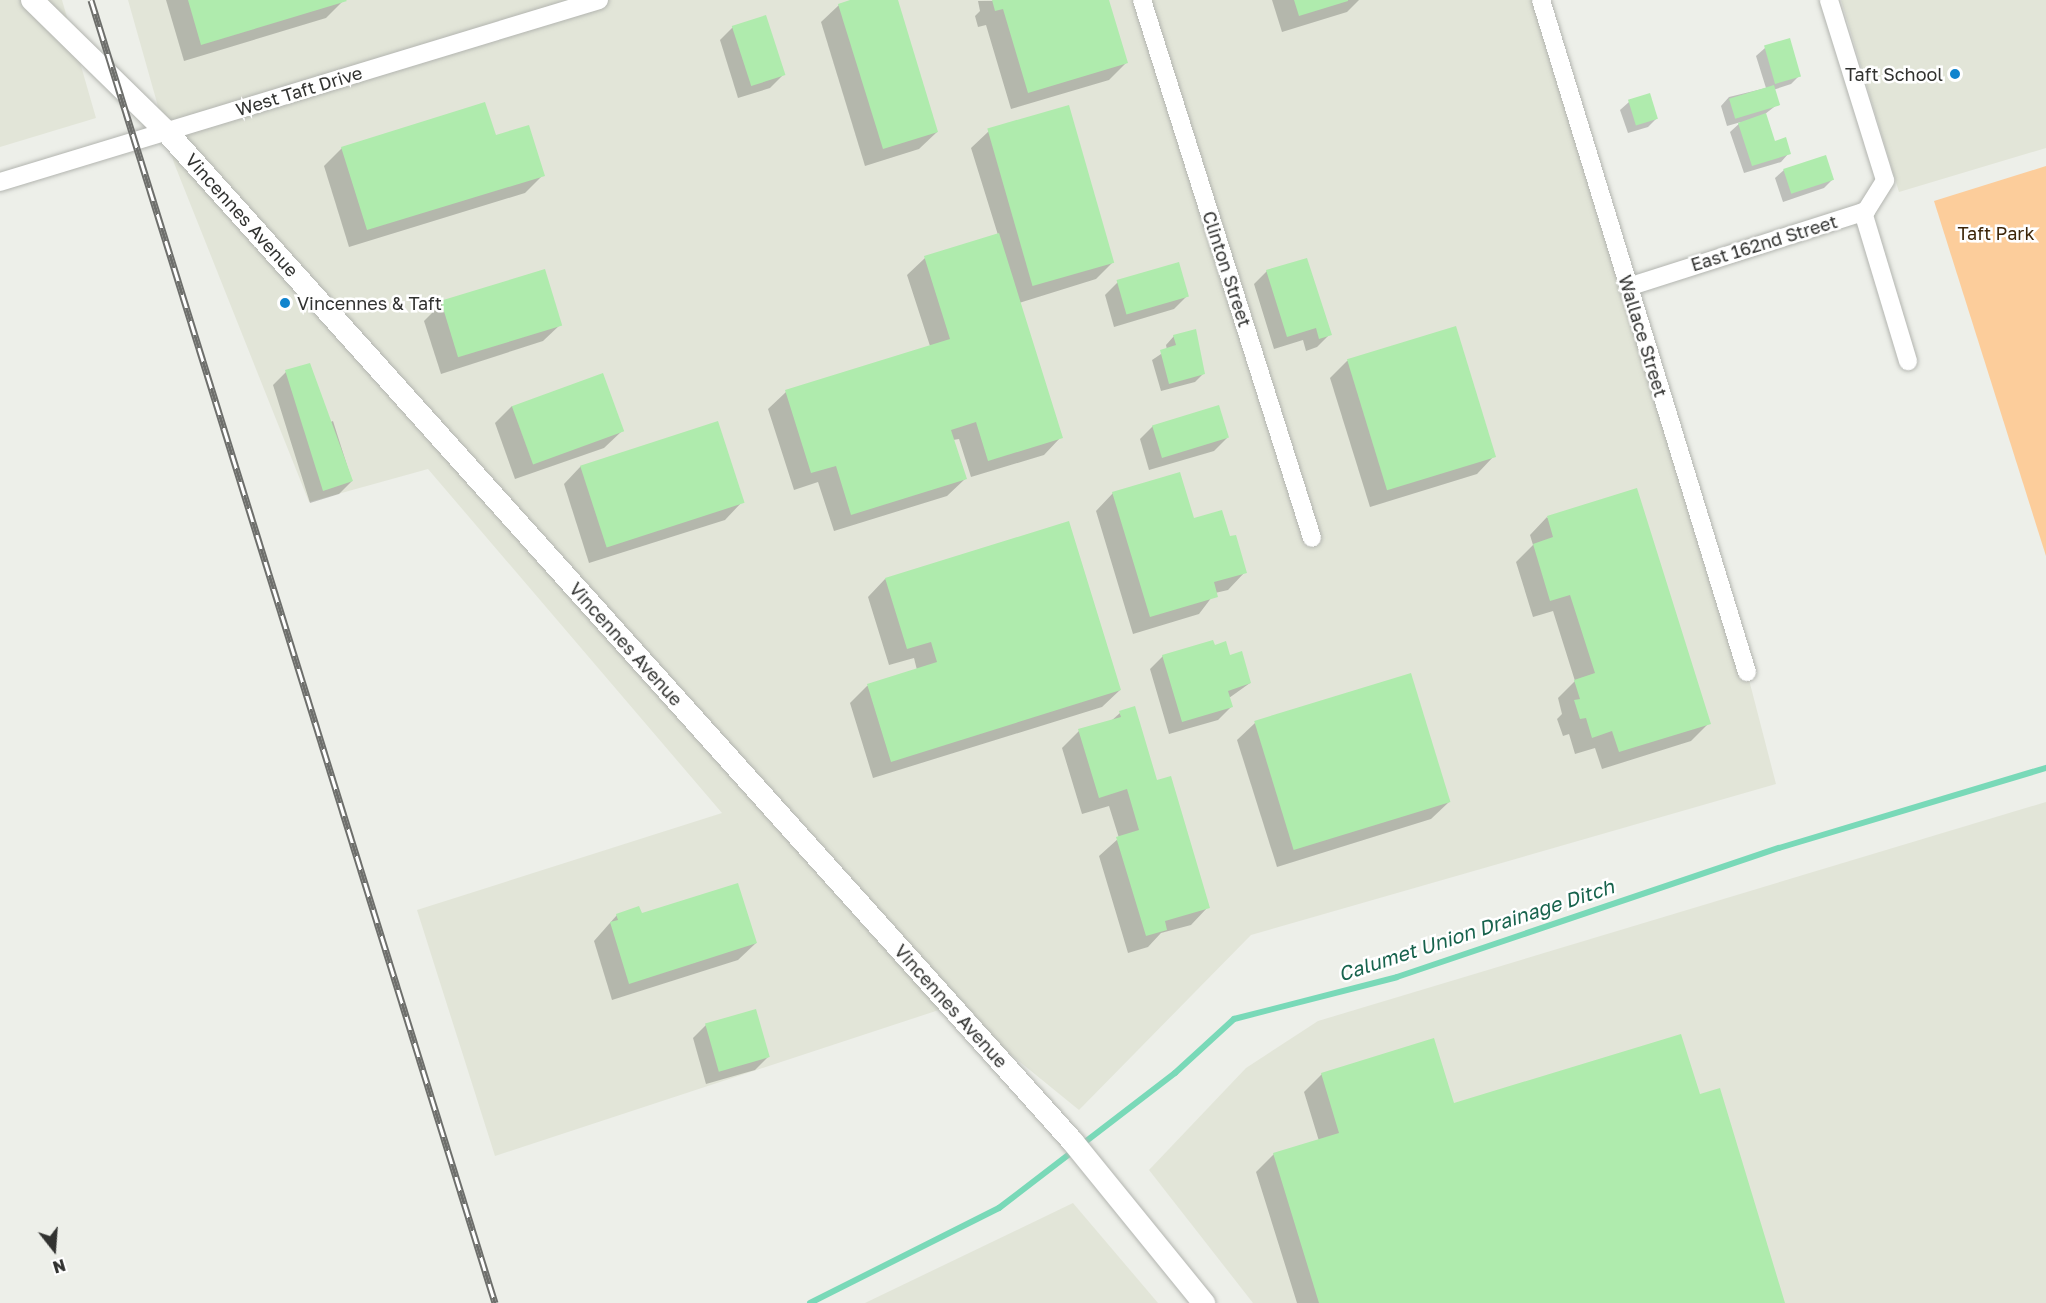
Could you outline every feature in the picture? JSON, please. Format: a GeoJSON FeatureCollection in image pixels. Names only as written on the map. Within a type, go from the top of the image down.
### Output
{"type":"FeatureCollection","features":[{"type":"Feature","properties":{"kind":"street","name":"Vincennes Avenue"},"geometry":{"type":"LineString","coordinates":[[32,0],[166,131],[1089,1160],[1204,1303]]}},
{"type":"Feature","properties":{"kind":"street","name":"West Taft Drive"},"geometry":{"type":"LineString","coordinates":[[0,182],[599,0]]}},
{"type":"Feature","properties":{"kind":"street","name":"Clinton Street"},"geometry":{"type":"LineString","coordinates":[[1143,0],[1312,538]]}},
{"type":"Feature","properties":{"kind":"street","name":"Wallace Street"},"geometry":{"type":"LineString","coordinates":[[1541,0],[1747,672]]}},
{"type":"Feature","properties":{"kind":"street"},"geometry":{"type":"LineString","coordinates":[[1829,0],[1886,180],[1863,212],[1908,361]]}},
{"type":"Feature","properties":{"kind":"street","name":"East 162nd Street"},"geometry":{"type":"LineString","coordinates":[[1628,286],[1863,212]]}},
{"type":"Feature","properties":{"kind":"shaded area"},"geometry":{"type":"Polygon","coordinates":[[[0,0],[62,0],[96,118],[0,147],[0,0]]]}},
{"type":"Feature","properties":{"kind":"shaded area"},"geometry":{"type":"Polygon","coordinates":[[[128,0],[1541,0],[1747,672],[1776,784],[1251,935],[1079,1110],[951,1006],[495,1156],[417,910],[722,813],[428,469],[309,502],[174,163],[128,0]]]}},
{"type":"Feature","properties":{"kind":"shaded area","name":"Taft School"},"geometry":{"type":"Polygon","coordinates":[[[1841,0],[2046,0],[2046,148],[1899,192],[1841,0]]]}},
{"type":"Feature","properties":{"kind":"shaded area"},"geometry":{"type":"Polygon","coordinates":[[[2046,802],[2046,1303],[1253,1303],[1149,1170],[1246,1068],[1318,1021],[2046,802]]]}},
{"type":"Feature","properties":{"kind":"shaded area"},"geometry":{"type":"Polygon","coordinates":[[[1073,1203],[1158,1303],[865,1303],[1073,1203]]]}},
{"type":"Feature","properties":{"kind":"green space","name":"Taft Park"},"geometry":{"type":"Polygon","coordinates":[[[2046,166],[2046,556],[1934,201],[2046,166]]]}},
{"type":"Feature","properties":{"kind":"building"},"geometry":{"type":"Polygon","coordinates":[[[188,0],[346,0],[347,1],[201,45],[188,0]]]}},
{"type":"Feature","properties":{"kind":"building"},"geometry":{"type":"Polygon","coordinates":[[[850,0],[898,0],[938,132],[883,149],[838,4],[850,0]]]}},
{"type":"Feature","properties":{"kind":"building"},"geometry":{"type":"Polygon","coordinates":[[[992,0],[1109,0],[1128,63],[1028,93],[1003,9],[995,11],[992,0]]]}},
{"type":"Feature","properties":{"kind":"building"},"geometry":{"type":"Polygon","coordinates":[[[1294,0],[1348,0],[1348,1],[1299,16],[1294,0]]]}},
{"type":"Feature","properties":{"kind":"building"},"geometry":{"type":"Polygon","coordinates":[[[766,15],[785,75],[751,86],[732,26],[766,15]]]}},
{"type":"Feature","properties":{"kind":"building"},"geometry":{"type":"Polygon","coordinates":[[[1790,38],[1801,76],[1775,84],[1764,45],[1790,38]]]}},
{"type":"Feature","properties":{"kind":"building"},"geometry":{"type":"Polygon","coordinates":[[[1774,85],[1780,105],[1735,119],[1729,99],[1774,85]]]}},
{"type":"Feature","properties":{"kind":"building"},"geometry":{"type":"Polygon","coordinates":[[[1650,93],[1658,119],[1636,126],[1628,100],[1650,93]]]}},
{"type":"Feature","properties":{"kind":"building"},"geometry":{"type":"Polygon","coordinates":[[[485,102],[496,135],[529,125],[545,176],[367,230],[341,147],[485,102]]]}},
{"type":"Feature","properties":{"kind":"building"},"geometry":{"type":"Polygon","coordinates":[[[1069,105],[1114,263],[1032,286],[987,128],[1069,105]]]}},
{"type":"Feature","properties":{"kind":"building"},"geometry":{"type":"Polygon","coordinates":[[[1766,113],[1775,141],[1786,137],[1791,154],[1752,166],[1738,123],[1766,113]]]}},
{"type":"Feature","properties":{"kind":"building"},"geometry":{"type":"Polygon","coordinates":[[[1826,155],[1834,180],[1791,194],[1783,169],[1826,155]]]}},
{"type":"Feature","properties":{"kind":"building"},"geometry":{"type":"Polygon","coordinates":[[[999,233],[1063,438],[988,461],[976,422],[951,430],[967,479],[851,515],[836,466],[811,473],[785,390],[950,339],[924,256],[999,233]]]}},
{"type":"Feature","properties":{"kind":"building"},"geometry":{"type":"Polygon","coordinates":[[[1307,258],[1332,335],[1319,339],[1316,328],[1287,337],[1266,270],[1307,258]]]}},
{"type":"Feature","properties":{"kind":"building"},"geometry":{"type":"Polygon","coordinates":[[[1179,262],[1189,297],[1126,315],[1117,280],[1179,262]]]}},
{"type":"Feature","properties":{"kind":"building"},"geometry":{"type":"Polygon","coordinates":[[[545,269],[562,325],[458,357],[441,301],[545,269]]]}},
{"type":"Feature","properties":{"kind":"building"},"geometry":{"type":"Polygon","coordinates":[[[1456,326],[1496,457],[1387,490],[1347,359],[1456,326]]]}},
{"type":"Feature","properties":{"kind":"building"},"geometry":{"type":"Polygon","coordinates":[[[1196,329],[1205,374],[1169,384],[1160,350],[1176,345],[1173,335],[1196,329]]]}},
{"type":"Feature","properties":{"kind":"building"},"geometry":{"type":"Polygon","coordinates":[[[310,363],[353,481],[323,491],[285,370],[310,363]]]}},
{"type":"Feature","properties":{"kind":"building"},"geometry":{"type":"Polygon","coordinates":[[[603,373],[624,431],[533,464],[512,406],[603,373]]]}},
{"type":"Feature","properties":{"kind":"building"},"geometry":{"type":"Polygon","coordinates":[[[1219,405],[1229,438],[1162,458],[1152,425],[1219,405]]]}},
{"type":"Feature","properties":{"kind":"building"},"geometry":{"type":"Polygon","coordinates":[[[718,421],[745,503],[607,548],[580,466],[718,421]]]}},
{"type":"Feature","properties":{"kind":"building"},"geometry":{"type":"Polygon","coordinates":[[[1180,472],[1194,518],[1222,510],[1230,536],[1236,535],[1247,573],[1214,582],[1218,597],[1150,617],[1112,492],[1180,472]]]}},
{"type":"Feature","properties":{"kind":"building"},"geometry":{"type":"Polygon","coordinates":[[[1637,488],[1711,724],[1619,752],[1612,731],[1592,738],[1586,718],[1580,719],[1574,700],[1580,699],[1574,680],[1595,673],[1570,595],[1550,601],[1533,544],[1553,537],[1547,516],[1637,488]]]}},
{"type":"Feature","properties":{"kind":"building"},"geometry":{"type":"Polygon","coordinates":[[[1069,521],[1121,690],[891,762],[867,684],[937,662],[931,642],[907,649],[885,578],[1069,521]]]}},
{"type":"Feature","properties":{"kind":"building"},"geometry":{"type":"Polygon","coordinates":[[[1213,640],[1215,645],[1226,641],[1230,655],[1242,651],[1251,683],[1228,691],[1233,707],[1182,722],[1162,655],[1213,640]]]}},
{"type":"Feature","properties":{"kind":"building"},"geometry":{"type":"Polygon","coordinates":[[[1411,673],[1450,802],[1294,850],[1254,721],[1411,673]]]}},
{"type":"Feature","properties":{"kind":"building"},"geometry":{"type":"Polygon","coordinates":[[[1135,706],[1157,780],[1171,776],[1210,908],[1165,921],[1167,930],[1146,936],[1116,837],[1139,830],[1127,789],[1099,798],[1078,729],[1121,717],[1119,711],[1135,706]]]}},
{"type":"Feature","properties":{"kind":"building"},"geometry":{"type":"Polygon","coordinates":[[[738,883],[757,943],[629,984],[610,922],[618,920],[616,914],[639,906],[642,913],[738,883]]]}},
{"type":"Feature","properties":{"kind":"building"},"geometry":{"type":"Polygon","coordinates":[[[756,1009],[770,1057],[719,1072],[705,1024],[756,1009]]]}},
{"type":"Feature","properties":{"kind":"building"},"geometry":{"type":"Polygon","coordinates":[[[1681,1034],[1700,1094],[1720,1088],[1785,1303],[1319,1303],[1273,1153],[1339,1133],[1321,1073],[1434,1038],[1454,1103],[1681,1034]]]}},
{"type":"Feature","properties":{"kind":"waterway","name":"Calumet Union Drainage Ditch"},"geometry":{"type":"LineString","coordinates":[[810,1303],[999,1208],[1175,1073],[1234,1019],[1397,977],[1779,848],[2046,768]]}},
{"type":"Feature","properties":{"kind":"railway"},"geometry":{"type":"LineString","coordinates":[[91,0],[495,1303]]}},
{"type":"Feature","properties":{"kind":"place","name":"Taft School"},"geometry":{"type":"Point","coordinates":[1955,74]}},
{"type":"Feature","properties":{"kind":"place","name":"Vincennes & Taft"},"geometry":{"type":"Point","coordinates":[285,303]}}]}
